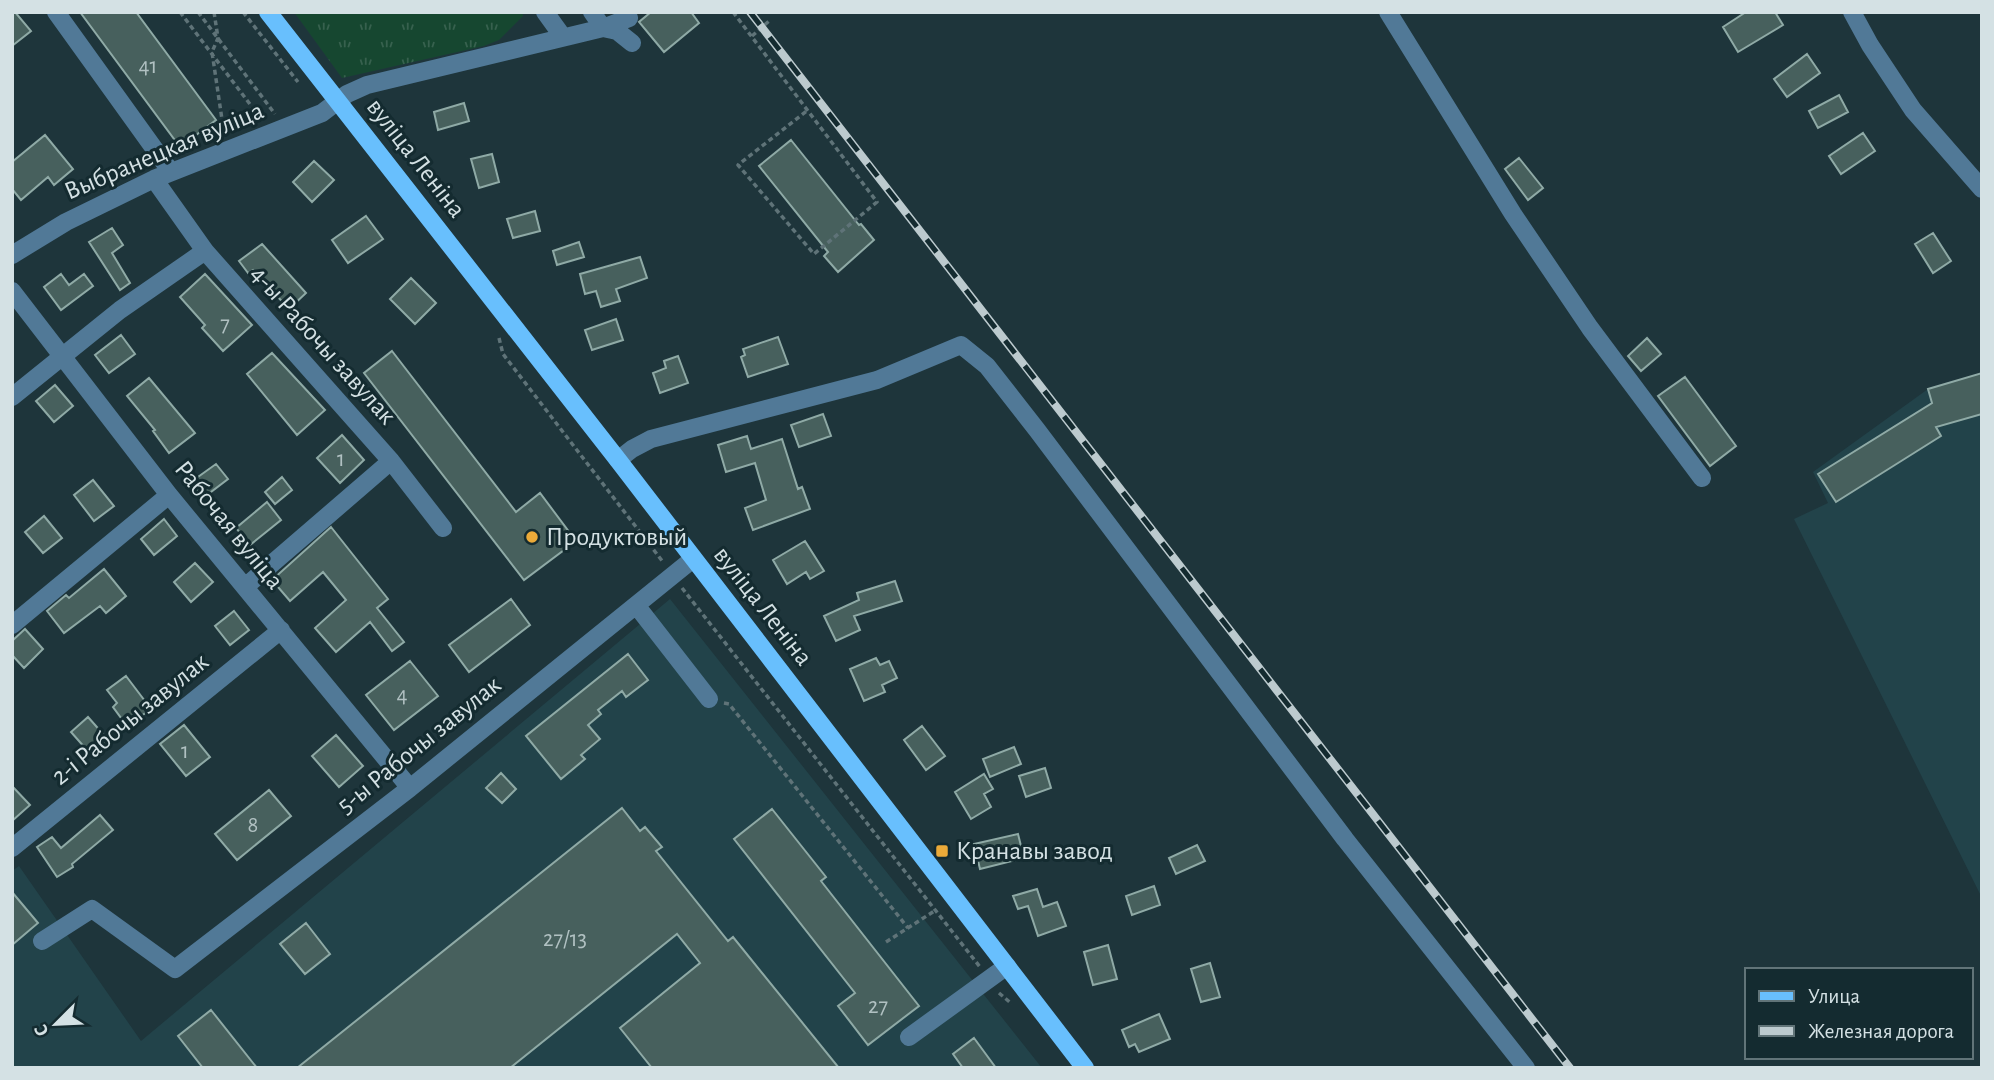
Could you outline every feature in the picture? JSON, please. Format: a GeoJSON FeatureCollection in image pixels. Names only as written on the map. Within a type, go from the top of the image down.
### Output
{"type":"FeatureCollection","features":[{"type":"Feature","properties":{"kind":"main road","name":"вуліца Леніна"},"geometry":{"type":"LineString","coordinates":[[268,12],[618,460],[1085,1068]]}},
{"type":"Feature","properties":{"kind":"street","name":"4-ы Рабочы завулак"},"geometry":{"type":"LineString","coordinates":[[57,12],[162,175],[205,251],[391,461],[244,587]]}},
{"type":"Feature","properties":{"kind":"street"},"geometry":{"type":"LineString","coordinates":[[544,12],[563,37]]}},
{"type":"Feature","properties":{"kind":"street"},"geometry":{"type":"LineString","coordinates":[[592,12],[603,27],[617,31],[632,43]]}},
{"type":"Feature","properties":{"kind":"street"},"geometry":{"type":"LineString","coordinates":[[1388,12],[1513,214],[1590,328],[1702,478]]}},
{"type":"Feature","properties":{"kind":"street"},"geometry":{"type":"LineString","coordinates":[[1852,12],[1870,46],[1913,110],[1982,189]]}},
{"type":"Feature","properties":{"kind":"street","name":"Выбранецкая вуліца"},"geometry":{"type":"LineString","coordinates":[[12,255],[66,222],[162,175],[322,113],[368,85],[603,27],[628,18]]}},
{"type":"Feature","properties":{"kind":"street"},"geometry":{"type":"LineString","coordinates":[[12,397],[120,310],[205,251]]}},
{"type":"Feature","properties":{"kind":"street","name":"Рабочая вуліца"},"geometry":{"type":"LineString","coordinates":[[12,290],[169,495],[410,788]]}},
{"type":"Feature","properties":{"kind":"street"},"geometry":{"type":"LineString","coordinates":[[618,460],[651,439],[877,380],[961,345],[986,366],[1028,419],[1345,839],[1526,1068]]}},
{"type":"Feature","properties":{"kind":"street"},"geometry":{"type":"LineString","coordinates":[[391,461],[443,528]]}},
{"type":"Feature","properties":{"kind":"street"},"geometry":{"type":"LineString","coordinates":[[12,625],[169,495]]}},
{"type":"Feature","properties":{"kind":"street","name":"5-ы Рабочы завулак"},"geometry":{"type":"LineString","coordinates":[[42,941],[92,909],[175,969],[410,788],[693,559]]}},
{"type":"Feature","properties":{"kind":"street"},"geometry":{"type":"LineString","coordinates":[[636,605],[709,699]]}},
{"type":"Feature","properties":{"kind":"street","name":"2-і Рабочы завулак"},"geometry":{"type":"LineString","coordinates":[[12,848],[281,630]]}},
{"type":"Feature","properties":{"kind":"street"},"geometry":{"type":"LineString","coordinates":[[909,1037],[1007,966]]}},
{"type":"Feature","properties":{"kind":"path"},"geometry":{"type":"LineString","coordinates":[[180,12],[279,130]]}},
{"type":"Feature","properties":{"kind":"path"},"geometry":{"type":"LineString","coordinates":[[198,12],[279,130]]}},
{"type":"Feature","properties":{"kind":"path"},"geometry":{"type":"LineString","coordinates":[[214,12],[218,38],[212,52],[226,150]]}},
{"type":"Feature","properties":{"kind":"path"},"geometry":{"type":"LineString","coordinates":[[243,12],[298,83]]}},
{"type":"Feature","properties":{"kind":"path"},"geometry":{"type":"LineString","coordinates":[[733,12],[752,36],[808,110],[877,202],[814,254],[738,165],[808,110]]}},
{"type":"Feature","properties":{"kind":"path"},"geometry":{"type":"LineString","coordinates":[[752,36],[769,21]]}},
{"type":"Feature","properties":{"kind":"path"},"geometry":{"type":"LineString","coordinates":[[498,336],[503,354],[936,910],[886,942]]}},
{"type":"Feature","properties":{"kind":"path"},"geometry":{"type":"LineString","coordinates":[[709,699],[729,704],[908,928]]}},
{"type":"Feature","properties":{"kind":"shaded area"},"geometry":{"type":"Polygon","coordinates":[[[1982,373],[1982,898],[1794,519],[1828,503],[1813,472],[1928,389],[1982,373]]]}},
{"type":"Feature","properties":{"kind":"shaded area"},"geometry":{"type":"Polygon","coordinates":[[[670,599],[1042,1068],[12,1068],[12,871],[19,866],[141,1041],[670,599]]]}},
{"type":"Feature","properties":{"kind":"green space"},"geometry":{"type":"Polygon","coordinates":[[[294,12],[523,12],[523,16],[499,40],[484,46],[342,78],[294,12]]]}},
{"type":"Feature","properties":{"kind":"building"},"geometry":{"type":"Polygon","coordinates":[[[12,12],[15,12],[31,31],[12,46],[12,12]]]}},
{"type":"Feature","properties":{"kind":"building"},"geometry":{"type":"Polygon","coordinates":[[[80,12],[136,12],[216,120],[180,147],[80,12]]]}},
{"type":"Feature","properties":{"kind":"building"},"geometry":{"type":"Polygon","coordinates":[[[651,12],[691,12],[699,23],[664,52],[639,22],[651,12]]]}},
{"type":"Feature","properties":{"kind":"building"},"geometry":{"type":"Polygon","coordinates":[[[1746,12],[1775,12],[1783,25],[1738,52],[1723,27],[1746,12]]]}},
{"type":"Feature","properties":{"kind":"building"},"geometry":{"type":"Polygon","coordinates":[[[1807,54],[1820,73],[1787,97],[1774,79],[1807,54]]]}},
{"type":"Feature","properties":{"kind":"building"},"geometry":{"type":"Polygon","coordinates":[[[1839,95],[1848,112],[1818,128],[1809,111],[1839,95]]]}},
{"type":"Feature","properties":{"kind":"building"},"geometry":{"type":"Polygon","coordinates":[[[464,103],[469,121],[438,130],[434,112],[464,103]]]}},
{"type":"Feature","properties":{"kind":"building"},"geometry":{"type":"Polygon","coordinates":[[[1863,133],[1875,151],[1841,174],[1829,156],[1863,133]]]}},
{"type":"Feature","properties":{"kind":"building"},"geometry":{"type":"Polygon","coordinates":[[[45,135],[73,169],[54,185],[48,177],[21,200],[12,189],[12,162],[45,135]]]}},
{"type":"Feature","properties":{"kind":"building"},"geometry":{"type":"Polygon","coordinates":[[[791,140],[874,240],[838,272],[824,256],[828,252],[759,166],[791,140]]]}},
{"type":"Feature","properties":{"kind":"building"},"geometry":{"type":"Polygon","coordinates":[[[492,154],[499,182],[479,188],[471,159],[492,154]]]}},
{"type":"Feature","properties":{"kind":"building"},"geometry":{"type":"Polygon","coordinates":[[[1519,158],[1543,188],[1528,200],[1505,169],[1519,158]]]}},
{"type":"Feature","properties":{"kind":"building"},"geometry":{"type":"Polygon","coordinates":[[[314,161],[334,180],[312,202],[293,182],[314,161]]]}},
{"type":"Feature","properties":{"kind":"building"},"geometry":{"type":"Polygon","coordinates":[[[535,211],[540,231],[513,238],[507,219],[535,211]]]}},
{"type":"Feature","properties":{"kind":"building"},"geometry":{"type":"Polygon","coordinates":[[[366,216],[383,239],[348,263],[332,240],[366,216]]]}},
{"type":"Feature","properties":{"kind":"building"},"geometry":{"type":"Polygon","coordinates":[[[112,228],[123,245],[112,253],[130,283],[120,290],[89,242],[112,228]]]}},
{"type":"Feature","properties":{"kind":"building"},"geometry":{"type":"Polygon","coordinates":[[[1933,233],[1951,261],[1933,273],[1915,244],[1933,233]]]}},
{"type":"Feature","properties":{"kind":"building"},"geometry":{"type":"Polygon","coordinates":[[[579,242],[584,257],[557,265],[553,251],[579,242]]]}},
{"type":"Feature","properties":{"kind":"building"},"geometry":{"type":"Polygon","coordinates":[[[262,244],[306,293],[289,309],[253,270],[248,273],[239,261],[262,244]]]}},
{"type":"Feature","properties":{"kind":"building"},"geometry":{"type":"Polygon","coordinates":[[[640,257],[647,278],[616,289],[620,301],[601,307],[596,291],[585,294],[580,274],[640,257]]]}},
{"type":"Feature","properties":{"kind":"building"},"geometry":{"type":"Polygon","coordinates":[[[61,274],[69,285],[84,274],[93,286],[61,310],[44,287],[61,274]]]}},
{"type":"Feature","properties":{"kind":"building"},"geometry":{"type":"Polygon","coordinates":[[[205,274],[252,325],[223,351],[202,328],[205,325],[180,297],[205,274]]]}},
{"type":"Feature","properties":{"kind":"building"},"geometry":{"type":"Polygon","coordinates":[[[411,278],[436,303],[415,324],[390,299],[411,278]]]}},
{"type":"Feature","properties":{"kind":"building"},"geometry":{"type":"Polygon","coordinates":[[[616,319],[623,340],[592,350],[585,330],[616,319]]]}},
{"type":"Feature","properties":{"kind":"building"},"geometry":{"type":"Polygon","coordinates":[[[121,335],[135,354],[109,373],[95,355],[121,335]]]}},
{"type":"Feature","properties":{"kind":"building"},"geometry":{"type":"Polygon","coordinates":[[[778,337],[788,364],[748,377],[741,357],[745,355],[743,349],[778,337]]]}},
{"type":"Feature","properties":{"kind":"building"},"geometry":{"type":"Polygon","coordinates":[[[1647,338],[1661,354],[1641,371],[1628,356],[1647,338]]]}},
{"type":"Feature","properties":{"kind":"building"},"geometry":{"type":"Polygon","coordinates":[[[392,351],[516,512],[540,493],[576,541],[524,580],[364,373],[392,351]]]}},
{"type":"Feature","properties":{"kind":"building"},"geometry":{"type":"Polygon","coordinates":[[[272,353],[325,410],[297,435],[247,374],[272,353]]]}},
{"type":"Feature","properties":{"kind":"building"},"geometry":{"type":"Polygon","coordinates":[[[678,356],[688,383],[660,393],[653,373],[666,368],[664,361],[678,356]]]}},
{"type":"Feature","properties":{"kind":"building"},"geometry":{"type":"Polygon","coordinates":[[[1982,373],[1982,414],[1936,427],[1941,436],[1836,502],[1818,474],[1932,403],[1928,389],[1982,373]]]}},
{"type":"Feature","properties":{"kind":"building"},"geometry":{"type":"Polygon","coordinates":[[[1685,377],[1736,446],[1710,466],[1658,396],[1685,377]]]}},
{"type":"Feature","properties":{"kind":"building"},"geometry":{"type":"Polygon","coordinates":[[[149,378],[195,433],[169,453],[153,431],[155,430],[127,396],[149,378]]]}},
{"type":"Feature","properties":{"kind":"building"},"geometry":{"type":"Polygon","coordinates":[[[55,385],[73,406],[54,422],[36,401],[55,385]]]}},
{"type":"Feature","properties":{"kind":"building"},"geometry":{"type":"Polygon","coordinates":[[[823,414],[831,436],[799,447],[791,425],[823,414]]]}},
{"type":"Feature","properties":{"kind":"building"},"geometry":{"type":"Polygon","coordinates":[[[342,435],[364,460],[340,483],[317,458],[342,435]]]}},
{"type":"Feature","properties":{"kind":"building"},"geometry":{"type":"Polygon","coordinates":[[[747,436],[751,449],[782,439],[798,489],[802,487],[810,509],[753,530],[745,508],[766,500],[755,463],[726,472],[718,445],[747,436]]]}},
{"type":"Feature","properties":{"kind":"building"},"geometry":{"type":"Polygon","coordinates":[[[216,464],[228,479],[203,498],[191,482],[216,464]]]}},
{"type":"Feature","properties":{"kind":"building"},"geometry":{"type":"Polygon","coordinates":[[[282,477],[292,490],[275,504],[265,492],[282,477]]]}},
{"type":"Feature","properties":{"kind":"building"},"geometry":{"type":"Polygon","coordinates":[[[93,480],[114,506],[94,521],[74,495],[93,480]]]}},
{"type":"Feature","properties":{"kind":"building"},"geometry":{"type":"Polygon","coordinates":[[[267,502],[281,520],[250,545],[236,528],[267,502]]]}},
{"type":"Feature","properties":{"kind":"building"},"geometry":{"type":"Polygon","coordinates":[[[44,516],[62,538],[43,553],[25,532],[44,516]]]}},
{"type":"Feature","properties":{"kind":"building"},"geometry":{"type":"Polygon","coordinates":[[[164,519],[177,536],[154,555],[141,539],[164,519]]]}},
{"type":"Feature","properties":{"kind":"building"},"geometry":{"type":"Polygon","coordinates":[[[331,527],[388,599],[377,608],[404,642],[392,651],[370,622],[336,652],[315,628],[346,600],[323,572],[290,601],[272,580],[331,527]]]}},
{"type":"Feature","properties":{"kind":"building"},"geometry":{"type":"Polygon","coordinates":[[[805,541],[824,571],[810,579],[806,572],[787,584],[773,560],[805,541]]]}},
{"type":"Feature","properties":{"kind":"building"},"geometry":{"type":"Polygon","coordinates":[[[195,563],[213,582],[191,602],[174,582],[195,563]]]}},
{"type":"Feature","properties":{"kind":"building"},"geometry":{"type":"Polygon","coordinates":[[[104,569],[126,596],[106,613],[100,606],[64,633],[47,611],[66,595],[69,598],[104,569]]]}},
{"type":"Feature","properties":{"kind":"building"},"geometry":{"type":"Polygon","coordinates":[[[895,581],[902,601],[854,616],[860,630],[836,641],[824,616],[859,600],[857,593],[895,581]]]}},
{"type":"Feature","properties":{"kind":"building"},"geometry":{"type":"Polygon","coordinates":[[[511,599],[530,625],[469,672],[449,645],[511,599]]]}},
{"type":"Feature","properties":{"kind":"building"},"geometry":{"type":"Polygon","coordinates":[[[234,611],[249,630],[230,645],[215,626],[234,611]]]}},
{"type":"Feature","properties":{"kind":"building"},"geometry":{"type":"Polygon","coordinates":[[[25,629],[43,649],[24,668],[12,655],[12,641],[25,629]]]}},
{"type":"Feature","properties":{"kind":"building"},"geometry":{"type":"Polygon","coordinates":[[[628,654],[648,680],[626,697],[622,691],[598,710],[601,714],[588,725],[600,739],[581,755],[585,759],[561,779],[526,736],[628,654]]]}},
{"type":"Feature","properties":{"kind":"building"},"geometry":{"type":"Polygon","coordinates":[[[876,658],[880,665],[889,661],[897,678],[882,685],[885,692],[864,701],[850,669],[876,658]]]}},
{"type":"Feature","properties":{"kind":"building"},"geometry":{"type":"Polygon","coordinates":[[[410,661],[438,696],[394,730],[366,695],[410,661]]]}},
{"type":"Feature","properties":{"kind":"building"},"geometry":{"type":"Polygon","coordinates":[[[126,676],[151,709],[127,726],[113,707],[117,703],[107,690],[126,676]]]}},
{"type":"Feature","properties":{"kind":"building"},"geometry":{"type":"Polygon","coordinates":[[[88,717],[111,743],[94,758],[71,732],[88,717]]]}},
{"type":"Feature","properties":{"kind":"building"},"geometry":{"type":"Polygon","coordinates":[[[184,725],[210,757],[186,776],[160,744],[184,725]]]}},
{"type":"Feature","properties":{"kind":"building"},"geometry":{"type":"Polygon","coordinates":[[[922,726],[945,756],[926,770],[904,740],[922,726]]]}},
{"type":"Feature","properties":{"kind":"building"},"geometry":{"type":"Polygon","coordinates":[[[336,735],[363,766],[339,787],[312,756],[336,735]]]}},
{"type":"Feature","properties":{"kind":"building"},"geometry":{"type":"Polygon","coordinates":[[[1014,747],[1021,764],[990,777],[983,759],[1014,747]]]}},
{"type":"Feature","properties":{"kind":"building"},"geometry":{"type":"Polygon","coordinates":[[[1045,768],[1051,788],[1026,797],[1019,776],[1045,768]]]}},
{"type":"Feature","properties":{"kind":"building"},"geometry":{"type":"Polygon","coordinates":[[[501,773],[516,789],[502,803],[486,788],[501,773]]]}},
{"type":"Feature","properties":{"kind":"building"},"geometry":{"type":"Polygon","coordinates":[[[984,774],[993,789],[984,794],[991,807],[971,819],[955,792],[984,774]]]}},
{"type":"Feature","properties":{"kind":"building"},"geometry":{"type":"Polygon","coordinates":[[[12,786],[30,805],[12,821],[12,786]]]}},
{"type":"Feature","properties":{"kind":"building"},"geometry":{"type":"Polygon","coordinates":[[[269,790],[291,816],[237,860],[215,834],[269,790]]]}},
{"type":"Feature","properties":{"kind":"building"},"geometry":{"type":"Polygon","coordinates":[[[622,808],[640,831],[645,827],[662,847],[656,851],[728,941],[733,937],[839,1068],[652,1068],[620,1028],[700,963],[677,934],[510,1068],[297,1068],[622,808]]]}},
{"type":"Feature","properties":{"kind":"building"},"geometry":{"type":"Polygon","coordinates":[[[772,809],[826,877],[821,881],[919,1006],[868,1045],[838,1006],[855,993],[734,839],[772,809]]]}},
{"type":"Feature","properties":{"kind":"building"},"geometry":{"type":"Polygon","coordinates":[[[100,815],[113,830],[72,864],[73,867],[57,877],[37,847],[52,837],[61,848],[100,815]]]}},
{"type":"Feature","properties":{"kind":"building"},"geometry":{"type":"Polygon","coordinates":[[[1018,834],[1024,858],[980,869],[974,844],[1018,834]]]}},
{"type":"Feature","properties":{"kind":"building"},"geometry":{"type":"Polygon","coordinates":[[[1197,845],[1205,861],[1176,874],[1169,858],[1197,845]]]}},
{"type":"Feature","properties":{"kind":"building"},"geometry":{"type":"Polygon","coordinates":[[[1154,886],[1160,905],[1132,915],[1126,896],[1154,886]]]}},
{"type":"Feature","properties":{"kind":"building"},"geometry":{"type":"Polygon","coordinates":[[[1037,889],[1043,907],[1057,902],[1066,926],[1038,936],[1028,906],[1018,909],[1013,896],[1037,889]]]}},
{"type":"Feature","properties":{"kind":"building"},"geometry":{"type":"Polygon","coordinates":[[[12,892],[38,923],[12,945],[12,892]]]}},
{"type":"Feature","properties":{"kind":"building"},"geometry":{"type":"Polygon","coordinates":[[[306,923],[330,954],[305,974],[280,944],[306,923]]]}},
{"type":"Feature","properties":{"kind":"building"},"geometry":{"type":"Polygon","coordinates":[[[1108,945],[1117,979],[1093,985],[1084,952],[1108,945]]]}},
{"type":"Feature","properties":{"kind":"building"},"geometry":{"type":"Polygon","coordinates":[[[1210,963],[1220,997],[1201,1002],[1191,969],[1210,963]]]}},
{"type":"Feature","properties":{"kind":"building"},"geometry":{"type":"Polygon","coordinates":[[[211,1010],[257,1068],[203,1068],[178,1036],[211,1010]]]}},
{"type":"Feature","properties":{"kind":"building"},"geometry":{"type":"Polygon","coordinates":[[[1159,1014],[1170,1039],[1139,1052],[1135,1044],[1129,1047],[1122,1030],[1159,1014]]]}},
{"type":"Feature","properties":{"kind":"building"},"geometry":{"type":"Polygon","coordinates":[[[974,1038],[996,1068],[963,1068],[953,1054],[974,1038]]]}},
{"type":"Feature","properties":{"kind":"railway"},"geometry":{"type":"LineString","coordinates":[[750,12],[1570,1068]]}},
{"type":"Feature","properties":{"kind":"place","name":"Продуктовый"},"geometry":{"type":"Point","coordinates":[532,537]}},
{"type":"Feature","properties":{"kind":"place","name":"Кранавы завод"},"geometry":{"type":"Point","coordinates":[942,851]}}]}
